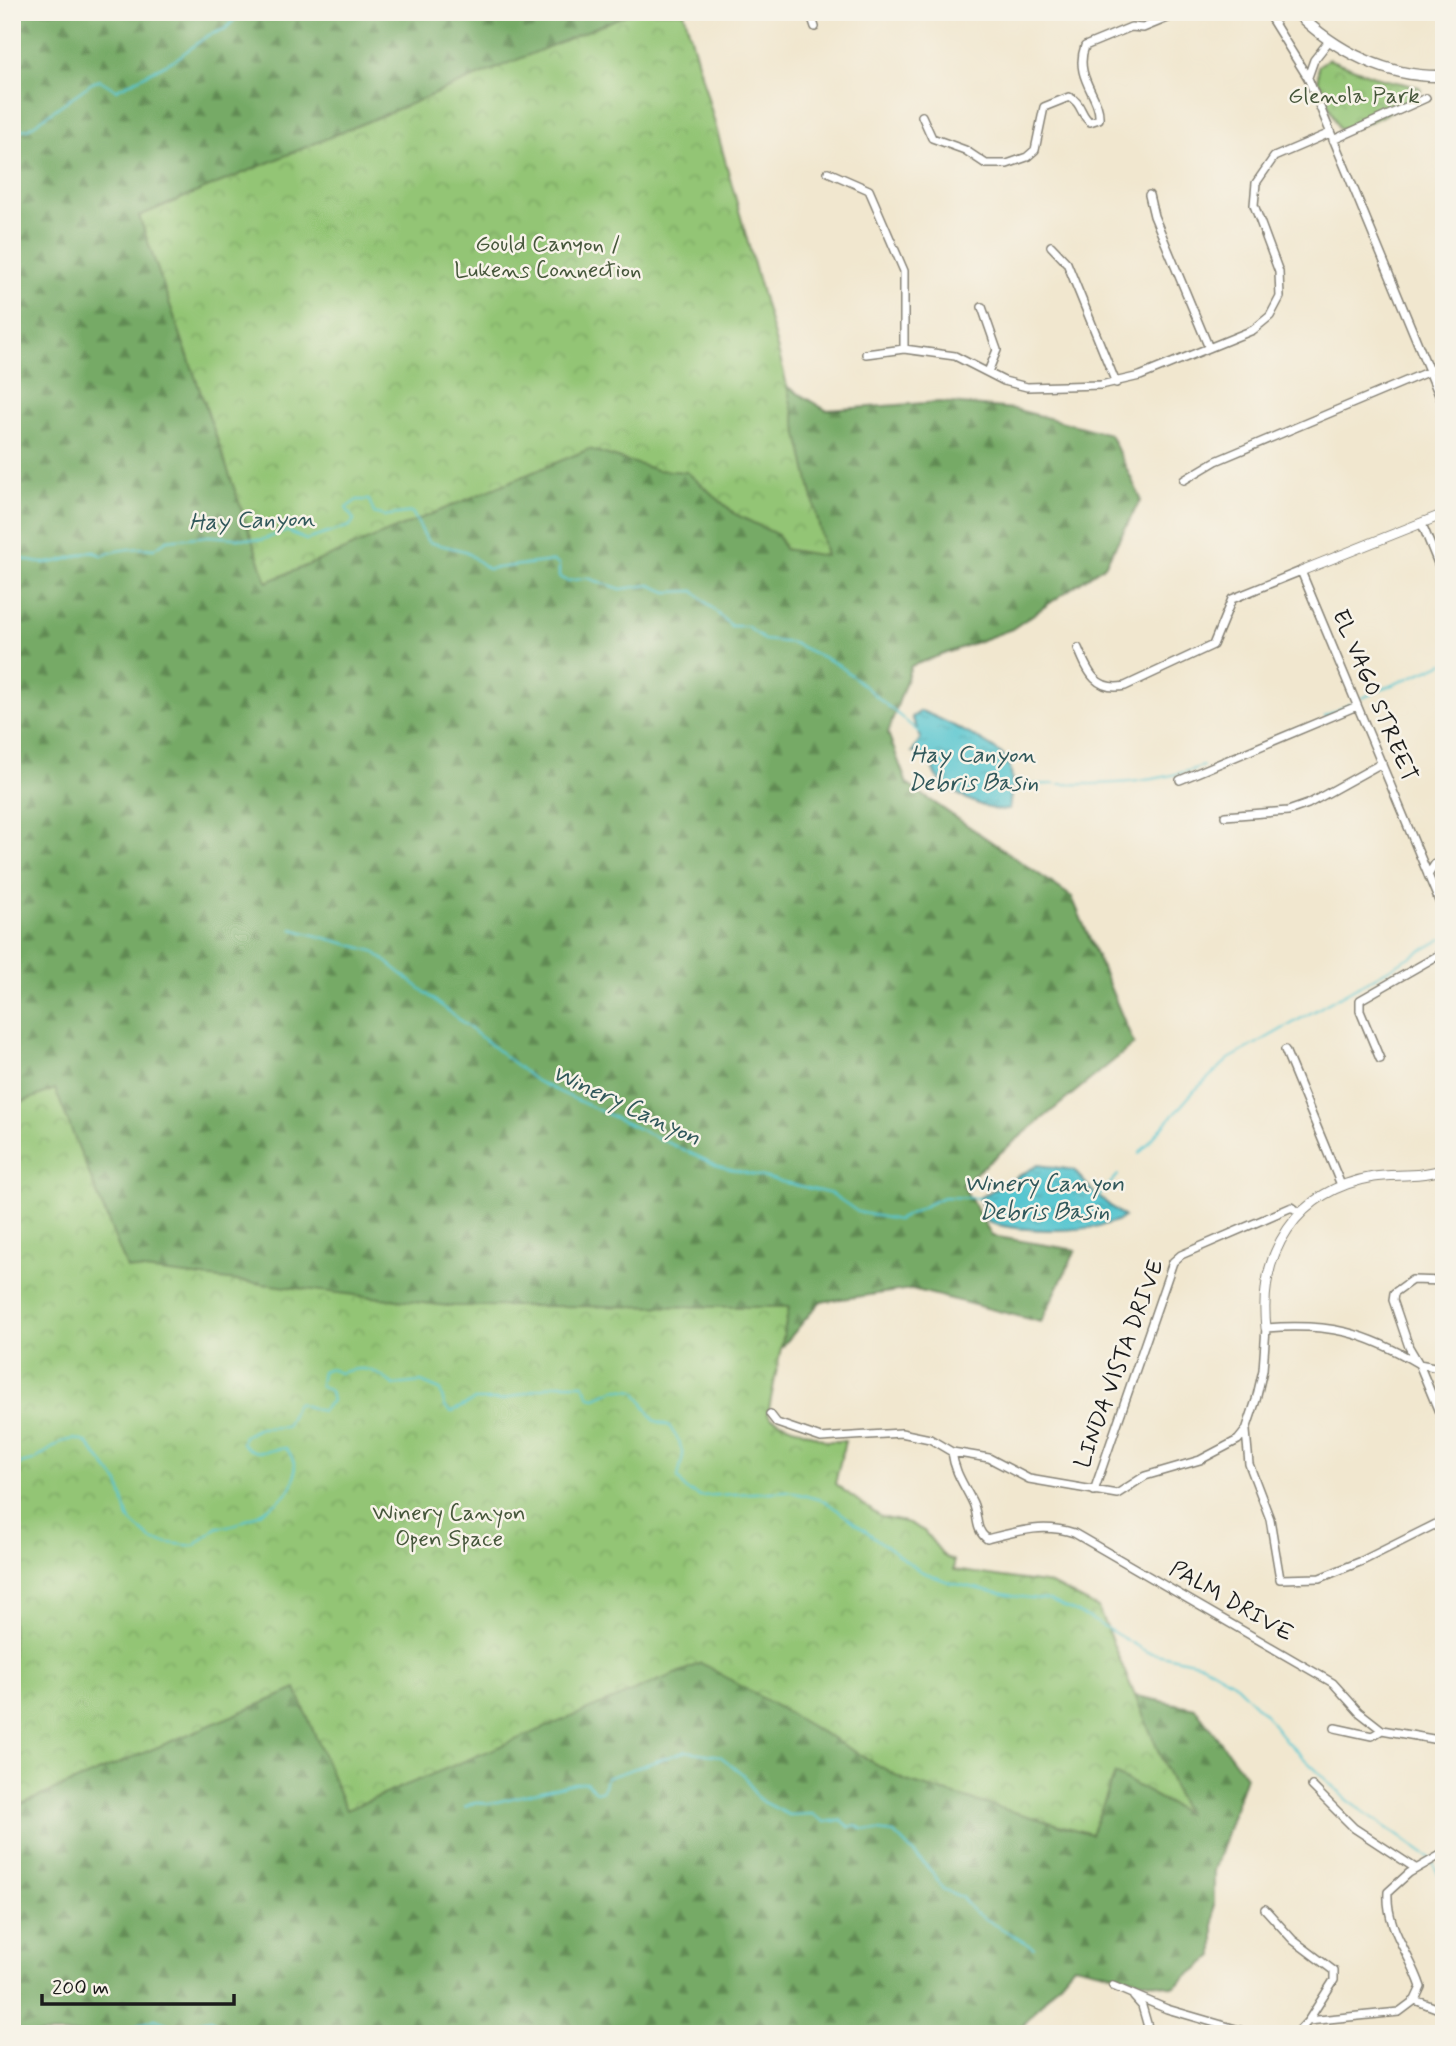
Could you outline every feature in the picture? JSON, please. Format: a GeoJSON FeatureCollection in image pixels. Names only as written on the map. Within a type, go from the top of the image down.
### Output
{"type":"FeatureCollection","features":[{"type":"Feature","properties":{"kind":"main road"},"geometry":{"type":"LineString","coordinates":[[1296,12],[1329,41],[1379,66],[1444,76]]}},
{"type":"Feature","properties":{"kind":"street"},"geometry":{"type":"LineString","coordinates":[[810,12],[815,27]]}},
{"type":"Feature","properties":{"kind":"street"},"geometry":{"type":"LineString","coordinates":[[922,116],[932,138],[965,149],[986,164],[1007,164],[1027,157],[1035,150],[1039,139],[1044,107],[1069,97],[1080,104],[1084,118],[1090,122],[1099,120],[1100,113],[1085,85],[1082,55],[1086,46],[1131,27],[1143,28],[1182,12]]}},
{"type":"Feature","properties":{"kind":"street"},"geometry":{"type":"LineString","coordinates":[[1267,12],[1308,78],[1444,407]]}},
{"type":"Feature","properties":{"kind":"street"},"geometry":{"type":"LineString","coordinates":[[1308,78],[1314,60],[1329,41]]}},
{"type":"Feature","properties":{"kind":"street"},"geometry":{"type":"LineString","coordinates":[[866,354],[904,349],[955,356],[1004,381],[1027,387],[1116,383],[1209,348],[1262,324],[1277,308],[1280,297],[1279,272],[1254,205],[1260,174],[1275,157],[1426,98]]}},
{"type":"Feature","properties":{"kind":"street"},"geometry":{"type":"LineString","coordinates":[[828,172],[869,190],[895,247],[904,271],[904,349]]}},
{"type":"Feature","properties":{"kind":"street"},"geometry":{"type":"LineString","coordinates":[[1149,195],[1154,216],[1209,348]]}},
{"type":"Feature","properties":{"kind":"street"},"geometry":{"type":"LineString","coordinates":[[1051,246],[1067,263],[1116,383]]}},
{"type":"Feature","properties":{"kind":"street"},"geometry":{"type":"LineString","coordinates":[[982,307],[996,350],[988,372]]}},
{"type":"Feature","properties":{"kind":"street"},"geometry":{"type":"LineString","coordinates":[[1184,480],[1216,461],[1444,365]]}},
{"type":"Feature","properties":{"kind":"street"},"geometry":{"type":"LineString","coordinates":[[1078,648],[1087,671],[1102,686],[1125,686],[1198,654],[1217,639],[1224,613],[1232,599],[1444,514]]}},
{"type":"Feature","properties":{"kind":"street"},"geometry":{"type":"LineString","coordinates":[[1422,524],[1444,578]]}},
{"type":"Feature","properties":{"kind":"street","name":"EL VAGO STREET"},"geometry":{"type":"LineString","coordinates":[[1301,571],[1444,913]]}},
{"type":"Feature","properties":{"kind":"street"},"geometry":{"type":"LineString","coordinates":[[1180,780],[1357,706]]}},
{"type":"Feature","properties":{"kind":"street"},"geometry":{"type":"LineString","coordinates":[[1225,816],[1288,811],[1308,804],[1381,763]]}},
{"type":"Feature","properties":{"kind":"street"},"geometry":{"type":"LineString","coordinates":[[1428,875],[1435,864],[1444,861]]}},
{"type":"Feature","properties":{"kind":"street"},"geometry":{"type":"LineString","coordinates":[[1380,1059],[1360,1011],[1360,1000],[1444,952]]}},
{"type":"Feature","properties":{"kind":"street"},"geometry":{"type":"LineString","coordinates":[[1285,1050],[1341,1185]]}},
{"type":"Feature","properties":{"kind":"street"},"geometry":{"type":"LineString","coordinates":[[1444,1169],[1373,1177],[1341,1185],[1300,1213],[1284,1235],[1268,1271],[1264,1298],[1266,1328],[1263,1370],[1246,1430],[1249,1464],[1270,1519],[1280,1579],[1320,1578],[1362,1561],[1444,1520]]}},
{"type":"Feature","properties":{"kind":"street","name":"LINDA VISTA DRIVE"},"geometry":{"type":"LineString","coordinates":[[1094,1491],[1173,1262],[1181,1255],[1271,1214],[1292,1207],[1300,1213]]}},
{"type":"Feature","properties":{"kind":"street"},"geometry":{"type":"LineString","coordinates":[[1444,1281],[1412,1280],[1394,1293],[1394,1306],[1444,1424]]}},
{"type":"Feature","properties":{"kind":"street"},"geometry":{"type":"LineString","coordinates":[[1266,1328],[1314,1326],[1341,1329],[1366,1336],[1419,1364],[1444,1369]]}},
{"type":"Feature","properties":{"kind":"street"},"geometry":{"type":"LineString","coordinates":[[770,1414],[777,1423],[821,1438],[901,1433],[930,1439],[952,1452],[989,1458],[1029,1479],[1117,1494],[1126,1491],[1145,1476],[1199,1460],[1238,1440],[1246,1430]]}},
{"type":"Feature","properties":{"kind":"street","name":"PALM DRIVE"},"geometry":{"type":"LineString","coordinates":[[952,1452],[955,1472],[974,1505],[977,1524],[986,1539],[1034,1527],[1056,1527],[1074,1533],[1333,1683],[1359,1713],[1382,1730],[1444,1741]]}},
{"type":"Feature","properties":{"kind":"street"},"geometry":{"type":"LineString","coordinates":[[1335,1728],[1372,1736],[1382,1730]]}},
{"type":"Feature","properties":{"kind":"street"},"geometry":{"type":"LineString","coordinates":[[1312,1786],[1354,1828],[1419,1866]]}},
{"type":"Feature","properties":{"kind":"street"},"geometry":{"type":"LineString","coordinates":[[1308,2021],[1399,2012],[1415,2000],[1421,1987],[1387,1910],[1388,1892],[1419,1866],[1442,1853]]}},
{"type":"Feature","properties":{"kind":"street"},"geometry":{"type":"LineString","coordinates":[[1265,1909],[1293,1940],[1334,1971],[1334,1980],[1308,2021],[1296,2034]]}},
{"type":"Feature","properties":{"kind":"street"},"geometry":{"type":"LineString","coordinates":[[1113,1986],[1131,1995],[1253,2034]]}},
{"type":"Feature","properties":{"kind":"street"},"geometry":{"type":"LineString","coordinates":[[1131,1995],[1142,2006],[1149,2032]]}},
{"type":"Feature","properties":{"kind":"street"},"geometry":{"type":"LineString","coordinates":[[1415,2000],[1444,2011]]}},
{"type":"Feature","properties":{"kind":"green space"},"geometry":{"type":"Polygon","coordinates":[[[12,12],[652,12],[744,361],[826,410],[940,402],[1014,409],[1110,434],[1141,499],[1105,565],[1012,629],[911,666],[888,733],[907,784],[1072,897],[1134,1044],[962,1184],[992,1236],[1076,1250],[1041,1322],[912,1289],[820,1302],[727,1412],[902,1648],[1195,1708],[1246,1776],[1214,1871],[1214,1956],[1173,1987],[1074,1965],[1016,2034],[12,2034],[12,12]]]}},
{"type":"Feature","properties":{"kind":"green space","name":"Gould Canyon / Lukens Connection"},"geometry":{"type":"Polygon","coordinates":[[[633,12],[684,12],[783,369],[826,556],[784,549],[778,535],[735,514],[687,472],[657,470],[589,449],[267,582],[139,216],[633,12]]]}},
{"type":"Feature","properties":{"kind":"green space","name":"Glenola Park"},"geometry":{"type":"Polygon","coordinates":[[[1328,59],[1382,79],[1419,87],[1421,90],[1382,116],[1358,126],[1339,129],[1318,80],[1318,66],[1328,59]]]}},
{"type":"Feature","properties":{"kind":"green space","name":"Winery Canyon Open Space"},"geometry":{"type":"Polygon","coordinates":[[[55,1089],[127,1268],[448,1306],[789,1307],[768,1414],[771,1418],[827,1441],[845,1441],[835,1484],[881,1517],[909,1523],[924,1531],[945,1557],[954,1561],[954,1570],[1051,1584],[1098,1608],[1184,1812],[1115,1774],[1091,1834],[906,1781],[701,1663],[346,1810],[296,1689],[12,1808],[12,1106],[55,1089]]]}},
{"type":"Feature","properties":{"kind":"water","name":"Hay Canyon Debris Basin"},"geometry":{"type":"Polygon","coordinates":[[[921,711],[981,740],[1002,754],[1007,760],[1012,778],[1009,809],[981,805],[959,795],[936,776],[931,760],[912,752],[921,738],[912,717],[921,711]]]}},
{"type":"Feature","properties":{"kind":"water","name":"Winery Canyon Debris Basin"},"geometry":{"type":"Polygon","coordinates":[[[1038,1165],[1074,1170],[1094,1193],[1124,1217],[1112,1223],[1057,1230],[1018,1228],[988,1222],[979,1198],[1038,1165]]]}},
{"type":"Feature","properties":{"kind":"waterway"},"geometry":{"type":"LineString","coordinates":[[12,160],[18,157],[18,130],[28,129],[92,83],[100,80],[116,90],[176,59],[207,36],[225,29],[242,12]]}},
{"type":"Feature","properties":{"kind":"waterway","name":"Hay Canyon"},"geometry":{"type":"LineString","coordinates":[[12,562],[20,557],[38,563],[56,562],[92,551],[103,556],[128,549],[154,549],[167,540],[209,536],[261,540],[287,531],[306,540],[350,526],[354,520],[346,508],[357,500],[369,500],[374,513],[384,516],[412,512],[428,542],[465,551],[488,569],[553,561],[559,565],[559,577],[567,581],[587,578],[621,589],[650,585],[667,592],[694,591],[731,626],[747,626],[764,640],[793,643],[839,665],[920,733]]}},
{"type":"Feature","properties":{"kind":"waterway"},"geometry":{"type":"LineString","coordinates":[[1362,698],[1444,663]]}},
{"type":"Feature","properties":{"kind":"waterway"},"geometry":{"type":"LineString","coordinates":[[1325,716],[1351,704]]}},
{"type":"Feature","properties":{"kind":"waterway"},"geometry":{"type":"LineString","coordinates":[[1060,784],[1133,782],[1203,766]]}},
{"type":"Feature","properties":{"kind":"waterway"},"geometry":{"type":"LineString","coordinates":[[1012,785],[1055,784]]}},
{"type":"Feature","properties":{"kind":"waterway","name":"Winery Canyon"},"geometry":{"type":"LineString","coordinates":[[292,929],[373,951],[536,1081],[718,1166],[832,1194],[858,1212],[897,1220],[943,1197],[979,1198]]}},
{"type":"Feature","properties":{"kind":"waterway"},"geometry":{"type":"LineString","coordinates":[[1139,1154],[1194,1091],[1229,1059],[1442,939]]}},
{"type":"Feature","properties":{"kind":"waterway"},"geometry":{"type":"LineString","coordinates":[[1098,1197],[1118,1175]]}},
{"type":"Feature","properties":{"kind":"waterway"},"geometry":{"type":"LineString","coordinates":[[12,1466],[33,1461],[61,1442],[74,1439],[86,1442],[119,1483],[128,1518],[135,1525],[153,1541],[194,1546],[218,1527],[247,1520],[268,1508],[290,1489],[295,1468],[286,1448],[257,1452],[242,1443],[244,1436],[259,1428],[286,1427],[297,1403],[321,1411],[332,1401],[330,1391],[320,1385],[322,1371],[330,1368],[339,1373],[355,1369],[368,1370],[394,1385],[421,1382],[440,1390],[445,1407],[451,1412],[475,1400],[501,1400],[557,1384],[583,1384],[590,1397],[596,1398],[616,1389],[635,1391],[654,1420],[669,1426],[679,1441],[683,1455],[678,1478],[686,1490],[700,1496],[788,1491],[825,1501],[920,1571],[951,1583],[1013,1596],[1049,1600],[1089,1618],[1147,1652],[1202,1664],[1233,1682],[1264,1713],[1286,1741],[1348,1801],[1430,1858]]}},
{"type":"Feature","properties":{"kind":"waterway"},"geometry":{"type":"LineString","coordinates":[[465,1807],[475,1802],[488,1804],[575,1783],[586,1782],[596,1792],[603,1790],[606,1778],[686,1751],[720,1756],[744,1775],[758,1799],[789,1815],[812,1814],[824,1822],[842,1820],[849,1827],[856,1825],[862,1829],[894,1833],[932,1872],[943,1889],[961,1897],[974,1912],[1034,1948]]}},
{"type":"Feature","properties":{"kind":"waterway"},"geometry":{"type":"LineString","coordinates":[[1433,1863],[1444,1886]]}},
{"type":"Feature","properties":{"kind":"waterway"},"geometry":{"type":"LineString","coordinates":[[115,2034],[155,2019],[176,2027],[211,2019],[225,2034]]}}]}
